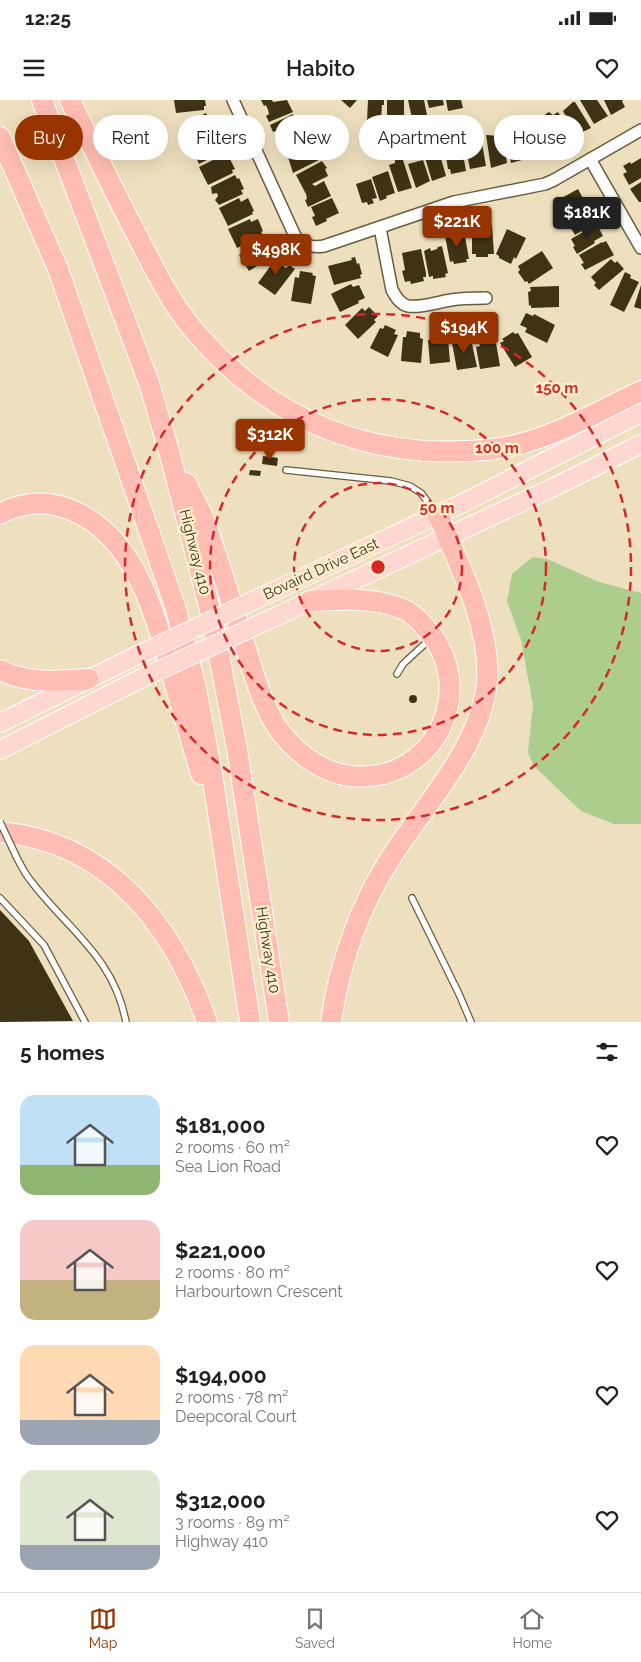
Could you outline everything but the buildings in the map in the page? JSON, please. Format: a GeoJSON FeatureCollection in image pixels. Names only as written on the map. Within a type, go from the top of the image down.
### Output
{"type":"FeatureCollection","features":[{"type":"Feature","properties":{"kind":"highway","name":"Highway 410"},"geometry":{"type":"LineString","coordinates":[[42,100],[149,383],[169,451],[211,614],[251,840],[279,1022]]}},
{"type":"Feature","properties":{"kind":"highway"},"geometry":{"type":"LineString","coordinates":[[70,100],[108,180],[162,284],[191,327],[230,369],[275,404],[299,418],[348,438],[373,444],[403,449],[466,452],[511,446],[535,440],[641,391]]}},
{"type":"Feature","properties":{"kind":"highway","name":"Highway 410"},"geometry":{"type":"LineString","coordinates":[[0,137],[58,270],[176,609],[196,688],[218,810],[250,1022]]}},
{"type":"Feature","properties":{"kind":"highway"},"geometry":{"type":"LineString","coordinates":[[169,451],[203,516],[260,693],[277,726],[288,741],[304,757],[342,775],[373,776],[396,771],[410,764],[434,739],[444,721],[448,704],[450,689],[445,661],[437,641],[424,625],[408,612],[387,604],[358,599],[310,601]]}},
{"type":"Feature","properties":{"kind":"highway"},"geometry":{"type":"LineString","coordinates":[[0,514],[24,505],[55,505],[77,511],[92,520],[117,543],[137,576],[156,617],[206,794],[218,810]]}},
{"type":"Feature","properties":{"kind":"highway"},"geometry":{"type":"LineString","coordinates":[[332,1022],[336,992],[353,936],[369,895],[390,859],[468,743],[484,696],[487,681],[481,626],[438,515]]}},
{"type":"Feature","properties":{"kind":"highway"},"geometry":{"type":"LineString","coordinates":[[0,670],[18,678],[32,680],[88,679]]}},
{"type":"Feature","properties":{"kind":"highway"},"geometry":{"type":"LineString","coordinates":[[0,832],[46,840],[77,853],[102,868],[119,882],[141,903],[160,928],[183,966],[199,998],[207,1022]]}},
{"type":"Feature","properties":{"kind":"main road","name":"Bovaird Drive East"},"geometry":{"type":"LineString","coordinates":[[0,723],[136,656],[438,515],[641,413]]}},
{"type":"Feature","properties":{"kind":"main road","name":"Bovaird Drive East"},"geometry":{"type":"LineString","coordinates":[[0,751],[140,679],[550,489],[641,444]]}},
{"type":"Feature","properties":{"kind":"street"},"geometry":{"type":"LineString","coordinates":[[233,100],[295,236],[299,242],[314,248],[380,228],[454,202],[545,184],[641,130]]}},
{"type":"Feature","properties":{"kind":"street"},"geometry":{"type":"LineString","coordinates":[[590,159],[641,248]]}},
{"type":"Feature","properties":{"kind":"street"},"geometry":{"type":"LineString","coordinates":[[380,228],[392,290],[401,303],[408,306],[418,306],[452,300],[486,298]]}},
{"type":"Feature","properties":{"kind":"lane"},"geometry":{"type":"LineString","coordinates":[[286,470],[391,481],[410,486],[421,493],[438,515]]}},
{"type":"Feature","properties":{"kind":"lane"},"geometry":{"type":"LineString","coordinates":[[397,674],[408,659],[433,637]]}},
{"type":"Feature","properties":{"kind":"lane"},"geometry":{"type":"LineString","coordinates":[[0,822],[16,858],[30,880],[82,937],[106,970],[117,992],[126,1022]]}},
{"type":"Feature","properties":{"kind":"lane"},"geometry":{"type":"LineString","coordinates":[[0,898],[44,945],[85,1022]]}},
{"type":"Feature","properties":{"kind":"lane"},"geometry":{"type":"LineString","coordinates":[[412,898],[471,1022]]}},
{"type":"Feature","properties":{"kind":"green space"},"geometry":{"type":"Polygon","coordinates":[[[533,557],[547,559],[599,582],[641,593],[641,824],[614,824],[581,811],[533,765],[528,752],[533,705],[521,640],[507,601],[512,574],[533,557]]]}}]}
